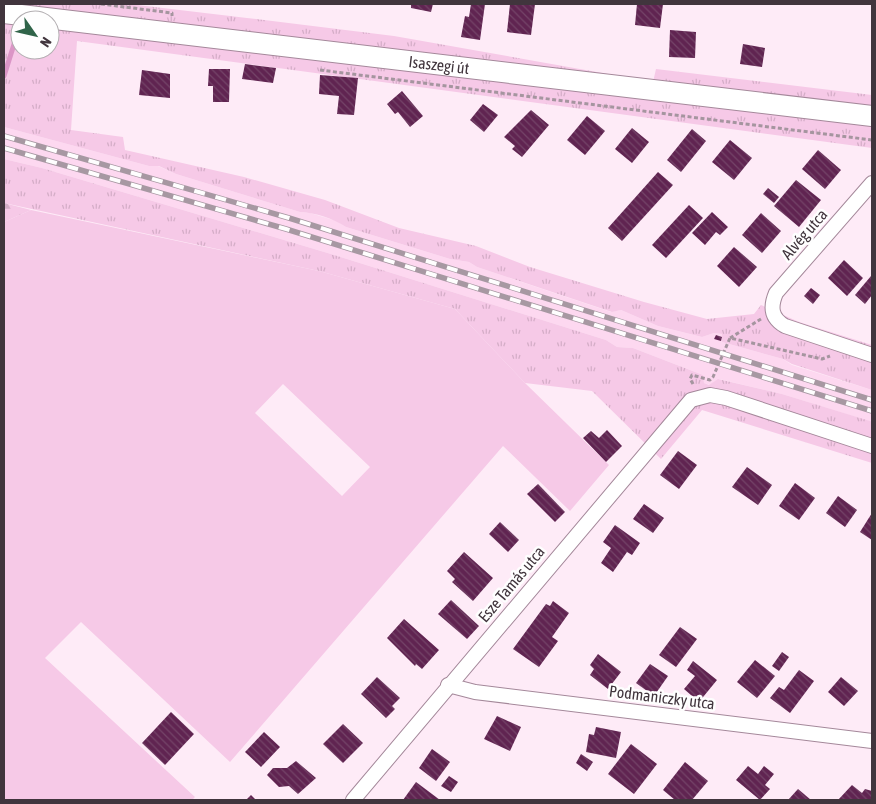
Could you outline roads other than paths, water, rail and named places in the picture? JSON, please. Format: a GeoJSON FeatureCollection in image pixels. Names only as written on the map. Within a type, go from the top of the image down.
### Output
{"type":"FeatureCollection","features":[{"type":"Feature","properties":{"kind":"main road","name":"Isaszegi út"},"geometry":{"type":"LineString","coordinates":[[4,13],[872,116]]}},
{"type":"Feature","properties":{"kind":"street","name":"Alvég utca"},"geometry":{"type":"LineString","coordinates":[[872,183],[776,293],[772,303],[773,312],[777,320],[785,326],[872,355]]}},
{"type":"Feature","properties":{"kind":"street","name":"Esze Tamás utca"},"geometry":{"type":"LineString","coordinates":[[353,800],[688,402],[700,396],[726,398],[872,446]]}},
{"type":"Feature","properties":{"kind":"street","name":"Podmaniczky utca"},"geometry":{"type":"LineString","coordinates":[[448,685],[475,692],[872,741]]}},
{"type":"Feature","properties":{"kind":"waterway"},"geometry":{"type":"LineString","coordinates":[[4,76],[10,57]]}},
{"type":"Feature","properties":{"kind":"railway"},"geometry":{"type":"LineString","coordinates":[[4,136],[289,218],[872,400]]}},
{"type":"Feature","properties":{"kind":"railway"},"geometry":{"type":"LineString","coordinates":[[4,148],[286,229],[872,411]]}}]}
